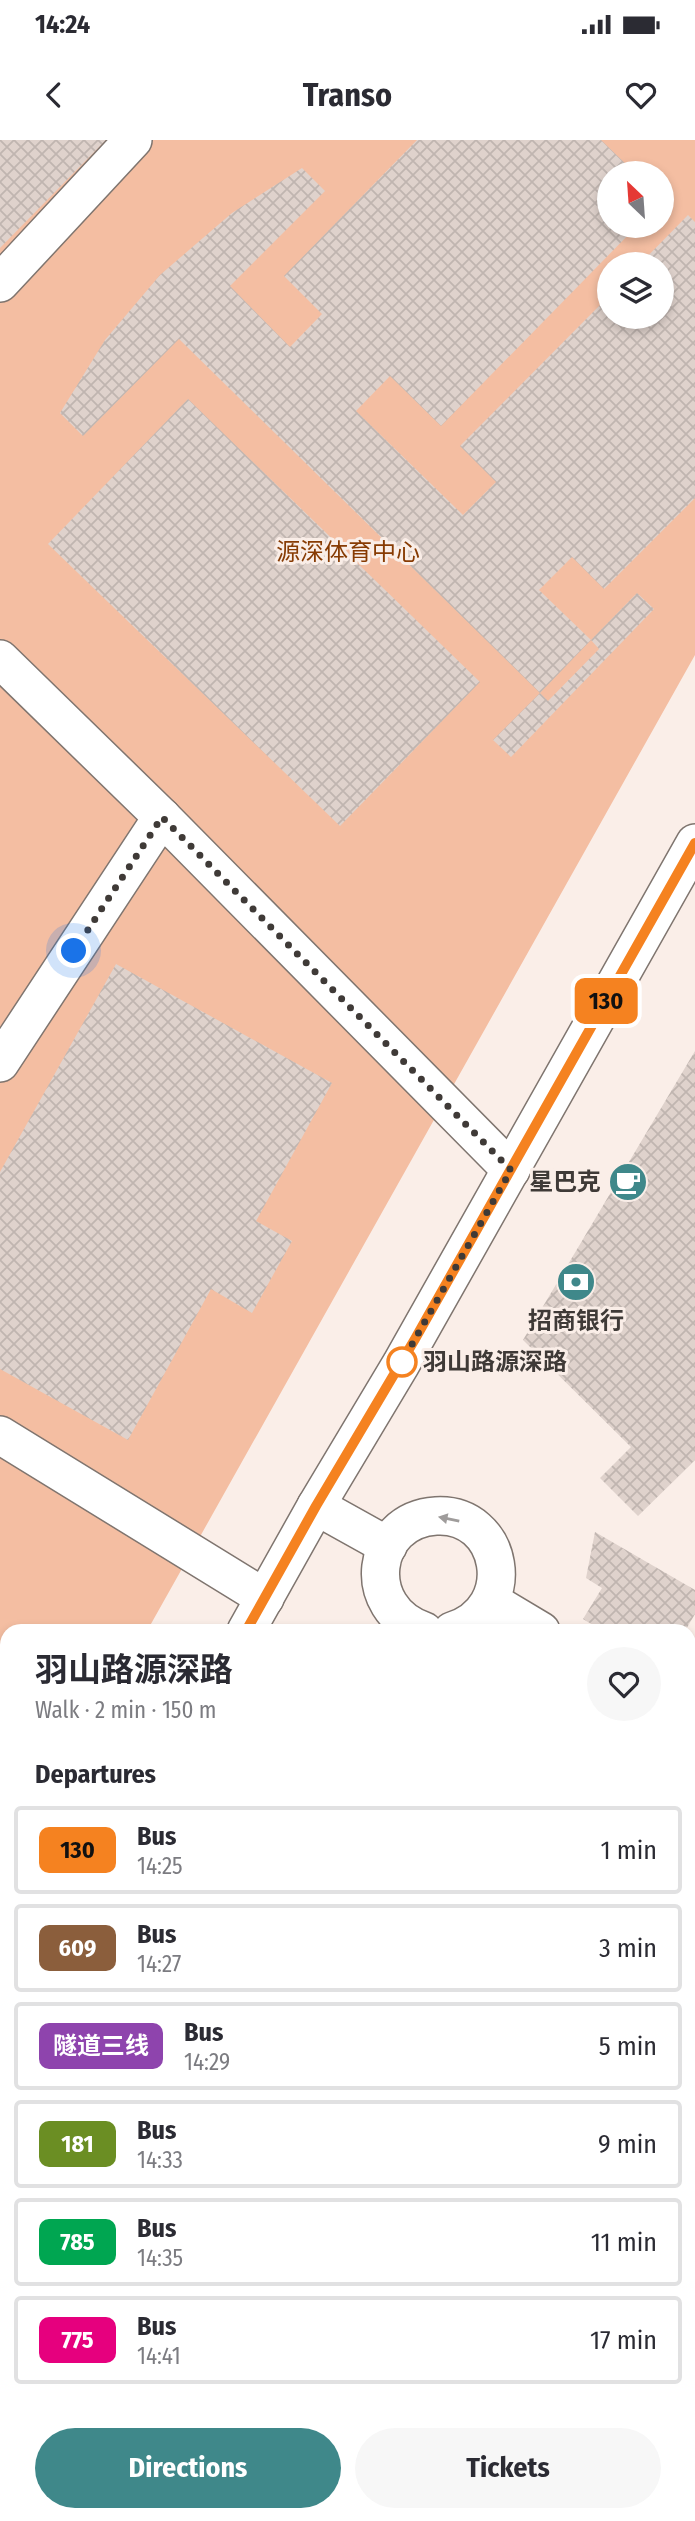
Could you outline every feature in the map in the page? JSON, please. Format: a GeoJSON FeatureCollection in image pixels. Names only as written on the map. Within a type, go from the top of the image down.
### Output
{"type":"FeatureCollection","features":[{"type":"Feature","properties":{"kind":"street"},"geometry":{"type":"LineString","coordinates":[[0,283],[133,140]]}},
{"type":"Feature","properties":{"kind":"street"},"geometry":{"type":"LineString","coordinates":[[0,659],[162,817],[511,1170]]}},
{"type":"Feature","properties":{"kind":"street"},"geometry":{"type":"LineString","coordinates":[[0,1063],[162,817]]}},
{"type":"Feature","properties":{"kind":"street"},"geometry":{"type":"LineString","coordinates":[[250,1624],[316,1506],[401,1364],[695,843]]}},
{"type":"Feature","properties":{"kind":"street"},"geometry":{"type":"LineString","coordinates":[[0,1435],[265,1598]]}},
{"type":"Feature","properties":{"kind":"street"},"geometry":{"type":"LineString","coordinates":[[316,1506],[388,1546]]}},
{"type":"Feature","properties":{"kind":"street"},"geometry":{"type":"LineString","coordinates":[[407,1624],[396,1615],[385,1600],[380,1582],[381,1563],[388,1546],[400,1531],[418,1520],[437,1516],[457,1519],[475,1529],[488,1544],[496,1562],[497,1582],[491,1601],[480,1617],[470,1624]]}},
{"type":"Feature","properties":{"kind":"street"},"geometry":{"type":"LineString","coordinates":[[491,1601],[529,1624]]}},
{"type":"Feature","properties":{"kind":"green space","name":"源深体育中心"},"geometry":{"type":"Polygon","coordinates":[[[0,140],[695,140],[695,655],[151,1624],[0,1624],[0,140]]]}},
{"type":"Feature","properties":{"kind":"building"},"geometry":{"type":"Polygon","coordinates":[[[0,140],[106,140],[0,248],[0,140]]]}},
{"type":"Feature","properties":{"kind":"building"},"geometry":{"type":"Polygon","coordinates":[[[417,140],[601,140],[623,161],[597,161],[597,238],[625,238],[612,252],[597,252],[597,267],[441,426],[390,376],[356,411],[463,515],[496,482],[460,446],[597,308],[597,329],[674,329],[674,252],[652,252],[665,238],[674,238],[674,229],[688,215],[695,222],[695,498],[604,589],[572,557],[539,590],[591,640],[540,693],[179,339],[83,436],[60,413],[105,340],[160,275],[232,213],[302,168],[325,191],[230,286],[290,347],[322,314],[284,276],[417,140]]]}},
{"type":"Feature","properties":{"kind":"building"},"geometry":{"type":"Polygon","coordinates":[[[188,399],[480,682],[340,826],[48,544],[188,399]]]}},
{"type":"Feature","properties":{"kind":"building"},"geometry":{"type":"Polygon","coordinates":[[[637,593],[654,609],[511,757],[493,740],[540,693],[548,701],[599,649],[591,640],[637,593]]]}},
{"type":"Feature","properties":{"kind":"building"},"geometry":{"type":"Polygon","coordinates":[[[116,964],[332,1083],[256,1221],[292,1241],[252,1313],[211,1289],[128,1440],[0,1369],[0,1172],[116,964]]]}},
{"type":"Feature","properties":{"kind":"building"},"geometry":{"type":"Polygon","coordinates":[[[695,1051],[695,1460],[638,1516],[600,1478],[631,1447],[523,1340],[695,1051]]]}},
{"type":"Feature","properties":{"kind":"building"},"geometry":{"type":"Polygon","coordinates":[[[595,1532],[695,1590],[695,1614],[689,1624],[591,1624],[583,1619],[602,1588],[586,1578],[595,1532]]]}},
{"type":"Feature","properties":{"kind":"bus line","name":"130"},"geometry":{"type":"LineString","coordinates":[[250,1624],[415,1339],[695,843]]}},
{"type":"Feature","properties":{"kind":"place","name":"星巴克"},"geometry":{"type":"Point","coordinates":[628,1182]}},
{"type":"Feature","properties":{"kind":"place","name":"招商银行"},"geometry":{"type":"Point","coordinates":[576,1282]}},
{"type":"Feature","properties":{"kind":"place","name":"羽山路源深路"},"geometry":{"type":"Point","coordinates":[402,1362]}},
{"type":"Feature","properties":{"kind":"route"},"geometry":{"type":"LineString","coordinates":[[74,951],[162,817],[511,1170],[401,1364],[402,1362]]}}]}
